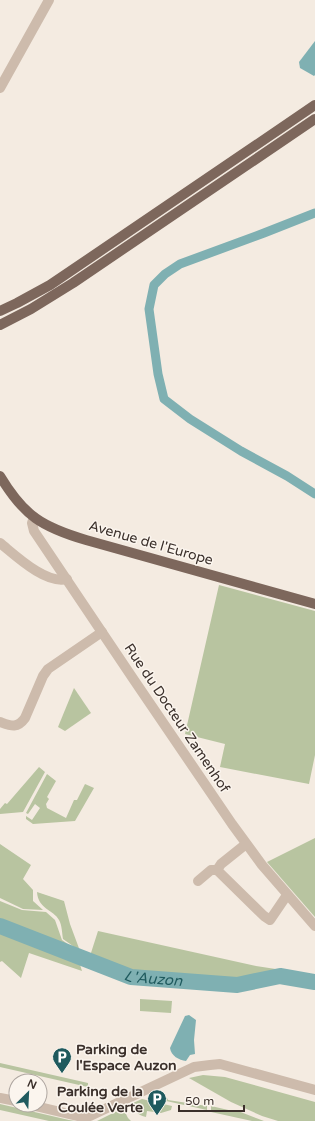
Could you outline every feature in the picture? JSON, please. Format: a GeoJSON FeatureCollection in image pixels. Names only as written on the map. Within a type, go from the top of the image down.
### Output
{"type":"FeatureCollection","features":[{"type":"Feature","properties":{"kind":"main road"},"geometry":{"type":"LineString","coordinates":[[0,311],[50,285],[315,105]]}},
{"type":"Feature","properties":{"kind":"main road"},"geometry":{"type":"LineString","coordinates":[[0,325],[31,309],[73,283],[315,118]]}},
{"type":"Feature","properties":{"kind":"main road","name":"Avenue de l'Europe"},"geometry":{"type":"LineString","coordinates":[[0,476],[22,507],[44,524],[68,534],[314,601]]}},
{"type":"Feature","properties":{"kind":"street"},"geometry":{"type":"LineString","coordinates":[[0,88],[49,0]]}},
{"type":"Feature","properties":{"kind":"street","name":"Rue du Docteur Zamenhof"},"geometry":{"type":"LineString","coordinates":[[34,517],[32,523],[34,531],[246,844],[287,895],[315,926]]}},
{"type":"Feature","properties":{"kind":"street"},"geometry":{"type":"LineString","coordinates":[[0,543],[25,563],[46,576],[62,580],[66,579]]}},
{"type":"Feature","properties":{"kind":"street"},"geometry":{"type":"LineString","coordinates":[[0,722],[12,726],[20,724],[25,718],[43,676],[48,669],[102,632]]}},
{"type":"Feature","properties":{"kind":"street"},"geometry":{"type":"LineString","coordinates":[[217,870],[221,864],[246,844]]}},
{"type":"Feature","properties":{"kind":"street"},"geometry":{"type":"LineString","coordinates":[[198,881],[211,870],[217,870],[264,916],[270,920],[287,895]]}},
{"type":"Feature","properties":{"kind":"street"},"geometry":{"type":"LineString","coordinates":[[48,1109],[82,1117],[90,1116],[194,1067],[220,1064],[315,1090]]}},
{"type":"Feature","properties":{"kind":"green space"},"geometry":{"type":"Polygon","coordinates":[[[219,585],[315,611],[315,755],[309,784],[220,767],[225,744],[185,734],[219,585]]]}},
{"type":"Feature","properties":{"kind":"green space"},"geometry":{"type":"Polygon","coordinates":[[[74,688],[91,713],[65,731],[58,727],[74,688]]]}},
{"type":"Feature","properties":{"kind":"green space"},"geometry":{"type":"Polygon","coordinates":[[[39,767],[45,772],[23,812],[0,814],[0,809],[5,803],[7,804],[39,767]]]}},
{"type":"Feature","properties":{"kind":"green space"},"geometry":{"type":"Polygon","coordinates":[[[47,774],[56,781],[47,797],[49,799],[46,804],[47,808],[66,818],[74,800],[77,800],[85,784],[94,788],[75,821],[33,824],[26,819],[26,816],[32,820],[40,808],[35,804],[28,814],[26,813],[47,774]]]}},
{"type":"Feature","properties":{"kind":"green space"},"geometry":{"type":"Polygon","coordinates":[[[315,838],[315,917],[267,862],[315,838]]]}},
{"type":"Feature","properties":{"kind":"green space"},"geometry":{"type":"Polygon","coordinates":[[[0,844],[31,865],[23,879],[33,890],[33,901],[43,910],[23,909],[0,898],[0,844]]]}},
{"type":"Feature","properties":{"kind":"green space"},"geometry":{"type":"Polygon","coordinates":[[[37,892],[64,901],[70,924],[80,951],[63,939],[59,920],[43,906],[38,898],[37,892]]]}},
{"type":"Feature","properties":{"kind":"green space"},"geometry":{"type":"Polygon","coordinates":[[[0,901],[22,910],[46,912],[55,920],[62,940],[75,949],[82,971],[29,953],[21,978],[2,961],[0,962],[0,901]]]}},
{"type":"Feature","properties":{"kind":"green space"},"geometry":{"type":"Polygon","coordinates":[[[98,931],[256,966],[315,975],[315,979],[278,973],[237,983],[132,974],[90,956],[98,931]]]}},
{"type":"Feature","properties":{"kind":"green space"},"geometry":{"type":"Polygon","coordinates":[[[140,999],[172,1001],[171,1013],[140,1011],[140,999]]]}},
{"type":"Feature","properties":{"kind":"green space"},"geometry":{"type":"Polygon","coordinates":[[[0,1063],[44,1073],[26,1073],[0,1067],[0,1063]]]}},
{"type":"Feature","properties":{"kind":"green space"},"geometry":{"type":"Polygon","coordinates":[[[48,1074],[88,1083],[88,1087],[48,1078],[48,1074]]]}},
{"type":"Feature","properties":{"kind":"green space"},"geometry":{"type":"Polygon","coordinates":[[[203,1075],[225,1077],[315,1102],[315,1121],[278,1121],[262,1116],[231,1102],[189,1078],[203,1075]]]}},
{"type":"Feature","properties":{"kind":"green space"},"geometry":{"type":"Polygon","coordinates":[[[155,1094],[167,1098],[168,1100],[207,1106],[207,1110],[148,1097],[155,1094]]]}},
{"type":"Feature","properties":{"kind":"green space"},"geometry":{"type":"Polygon","coordinates":[[[142,1099],[172,1106],[171,1110],[161,1113],[147,1111],[146,1117],[143,1116],[135,1111],[133,1103],[142,1099]]]}},
{"type":"Feature","properties":{"kind":"green space"},"geometry":{"type":"Polygon","coordinates":[[[0,1104],[8,1106],[8,1112],[0,1110],[0,1104]]]}},
{"type":"Feature","properties":{"kind":"green space"},"geometry":{"type":"Polygon","coordinates":[[[211,1106],[238,1111],[264,1121],[252,1121],[211,1112],[211,1106]]]}},
{"type":"Feature","properties":{"kind":"green space"},"geometry":{"type":"Polygon","coordinates":[[[123,1108],[131,1121],[97,1121],[123,1108]]]}},
{"type":"Feature","properties":{"kind":"green space"},"geometry":{"type":"Polygon","coordinates":[[[13,1113],[39,1113],[75,1121],[49,1121],[13,1113]]]}},
{"type":"Feature","properties":{"kind":"water"},"geometry":{"type":"Polygon","coordinates":[[[315,41],[314,76],[300,68],[299,62],[315,41]]]}},
{"type":"Feature","properties":{"kind":"water"},"geometry":{"type":"Polygon","coordinates":[[[189,1015],[196,1020],[194,1040],[195,1054],[190,1055],[186,1061],[176,1057],[170,1048],[185,1016],[189,1015]]]}},
{"type":"Feature","properties":{"kind":"waterway"},"geometry":{"type":"LineString","coordinates":[[315,213],[180,264],[165,274],[154,285],[149,309],[158,374],[164,399],[190,419],[241,451],[287,476],[315,494]]}},
{"type":"Feature","properties":{"kind":"waterway","name":"L'Auzon"},"geometry":{"type":"LineString","coordinates":[[0,926],[131,977],[237,985],[280,976],[315,982]]}},
{"type":"Feature","properties":{"kind":"place","name":"Parking de l'Espace Auzon"},"geometry":{"type":"Point","coordinates":[62,1074]}},
{"type":"Feature","properties":{"kind":"place","name":"Parking de la Coulée Verte"},"geometry":{"type":"Point","coordinates":[157,1116]}}]}
